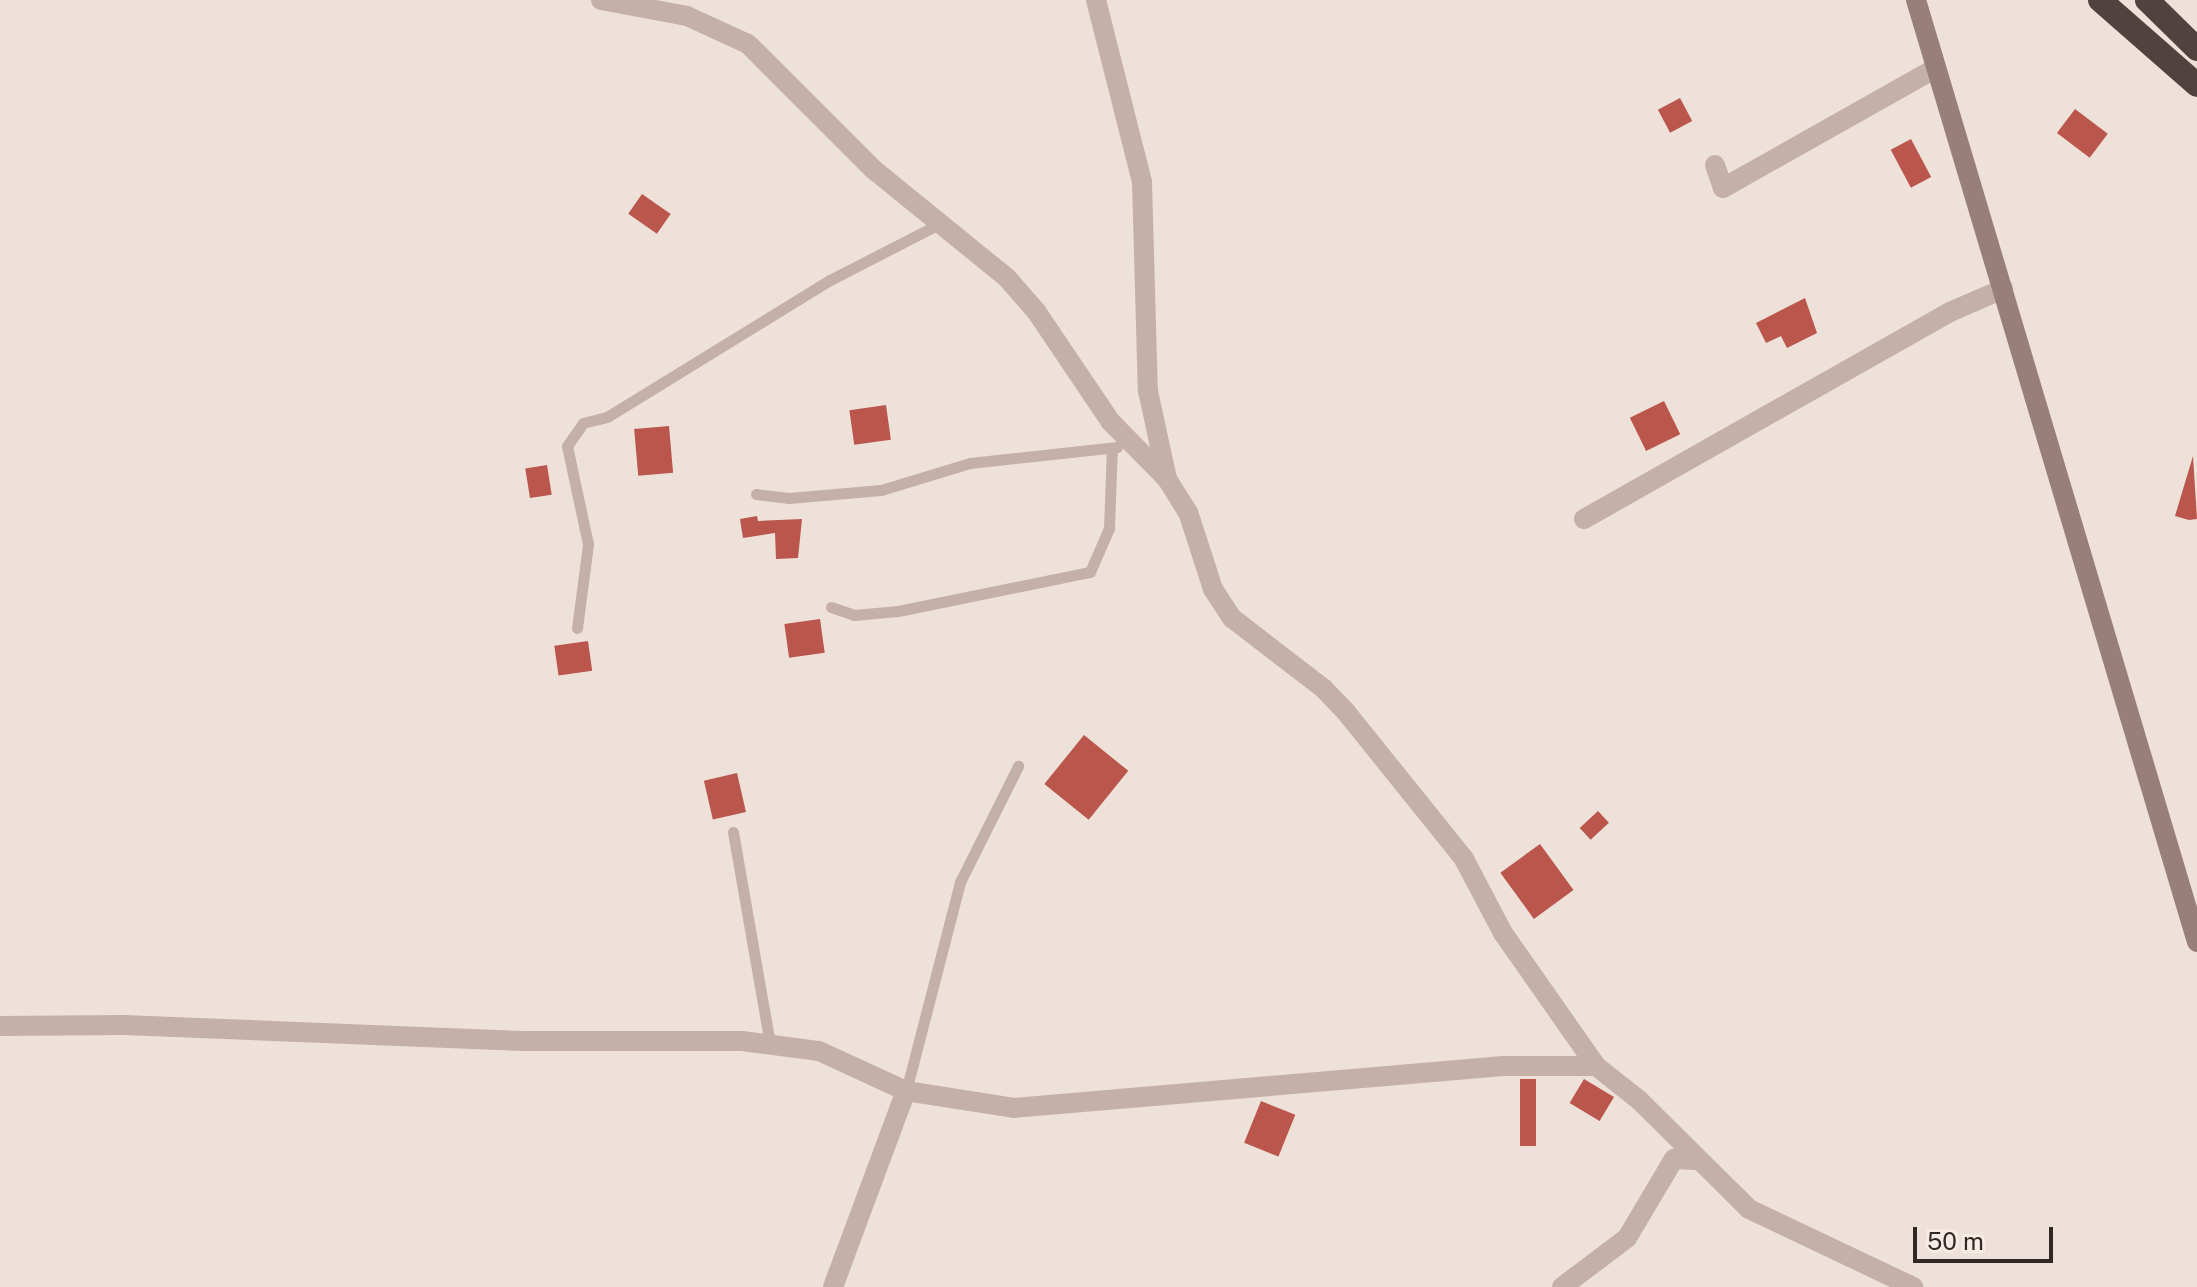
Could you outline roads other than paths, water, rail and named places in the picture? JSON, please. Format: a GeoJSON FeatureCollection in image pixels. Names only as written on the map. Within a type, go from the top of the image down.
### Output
{"type":"FeatureCollection","features":[{"type":"Feature","properties":{"kind":"highway"},"geometry":{"type":"LineString","coordinates":[[2100,0],[2197,85]]}},
{"type":"Feature","properties":{"kind":"highway"},"geometry":{"type":"LineString","coordinates":[[2147,0],[2197,49]]}},
{"type":"Feature","properties":{"kind":"street"},"geometry":{"type":"LineString","coordinates":[[601,0],[687,16],[748,44],[845,144],[1007,278],[1036,311],[1121,446],[1167,479]]}},
{"type":"Feature","properties":{"kind":"street"},"geometry":{"type":"LineString","coordinates":[[1096,0],[1142,182],[1148,391],[1167,479],[1188,512],[1213,589],[1232,618],[1323,688],[1346,712],[1464,859],[1510,945],[1596,1066],[1639,1100],[1695,1160],[1749,1209],[1913,1287]]}},
{"type":"Feature","properties":{"kind":"street"},"geometry":{"type":"LineString","coordinates":[[1916,0],[2197,942]]}},
{"type":"Feature","properties":{"kind":"street"},"geometry":{"type":"LineString","coordinates":[[1715,165],[1723,188],[1936,68]]}},
{"type":"Feature","properties":{"kind":"street"},"geometry":{"type":"LineString","coordinates":[[1584,519],[1950,312],[2003,289]]}},
{"type":"Feature","properties":{"kind":"street"},"geometry":{"type":"LineString","coordinates":[[0,1026],[124,1025],[343,1037],[770,1044],[819,1051],[906,1091],[1014,1108],[1503,1066],[1596,1066]]}},
{"type":"Feature","properties":{"kind":"street"},"geometry":{"type":"LineString","coordinates":[[833,1287],[906,1091]]}},
{"type":"Feature","properties":{"kind":"street"},"geometry":{"type":"LineString","coordinates":[[1562,1287],[1627,1238],[1674,1159],[1695,1160]]}},
{"type":"Feature","properties":{"kind":"lane"},"geometry":{"type":"LineString","coordinates":[[577,628],[588,544],[567,446],[583,423],[607,417],[830,280],[941,223]]}},
{"type":"Feature","properties":{"kind":"lane"},"geometry":{"type":"LineString","coordinates":[[756,494],[789,498],[881,490],[970,463],[1121,446],[1109,528],[1090,572],[898,611],[854,615],[831,607]]}},
{"type":"Feature","properties":{"kind":"lane"},"geometry":{"type":"LineString","coordinates":[[906,1091],[960,882],[1018,766]]}},
{"type":"Feature","properties":{"kind":"lane"},"geometry":{"type":"LineString","coordinates":[[733,832],[770,1044]]}}]}
